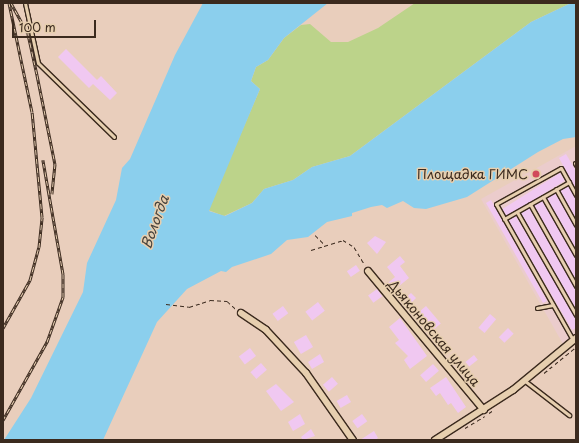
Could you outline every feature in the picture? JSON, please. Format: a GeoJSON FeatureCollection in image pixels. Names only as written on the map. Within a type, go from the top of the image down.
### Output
{"type":"FeatureCollection","features":[{"type":"Feature","properties":{"kind":"street","name":"Дьяконовская улица"},"geometry":{"type":"LineString","coordinates":[[368,271],[484,410]]}},
{"type":"Feature","properties":{"kind":"street"},"geometry":{"type":"LineString","coordinates":[[241,313],[266,330],[306,374],[353,440]]}},
{"type":"Feature","properties":{"kind":"street"},"geometry":{"type":"LineString","coordinates":[[435,440],[484,410],[525,381],[575,339]]}},
{"type":"Feature","properties":{"kind":"lane"},"geometry":{"type":"LineString","coordinates":[[25,3],[38,63],[114,137]]}},
{"type":"Feature","properties":{"kind":"lane"},"geometry":{"type":"LineString","coordinates":[[575,339],[553,305],[496,204],[561,168],[576,195]]}},
{"type":"Feature","properties":{"kind":"lane"},"geometry":{"type":"LineString","coordinates":[[504,219],[569,182]]}},
{"type":"Feature","properties":{"kind":"lane"},"geometry":{"type":"LineString","coordinates":[[556,189],[576,225]]}},
{"type":"Feature","properties":{"kind":"lane"},"geometry":{"type":"LineString","coordinates":[[543,197],[576,254]]}},
{"type":"Feature","properties":{"kind":"lane"},"geometry":{"type":"LineString","coordinates":[[530,204],[576,286]]}},
{"type":"Feature","properties":{"kind":"lane"},"geometry":{"type":"LineString","coordinates":[[516,212],[576,315]]}},
{"type":"Feature","properties":{"kind":"lane"},"geometry":{"type":"LineString","coordinates":[[538,308],[553,305]]}},
{"type":"Feature","properties":{"kind":"lane"},"geometry":{"type":"LineString","coordinates":[[525,381],[569,415]]}},
{"type":"Feature","properties":{"kind":"path"},"geometry":{"type":"LineString","coordinates":[[315,235],[326,245]]}},
{"type":"Feature","properties":{"kind":"path"},"geometry":{"type":"LineString","coordinates":[[311,250],[343,240],[354,247],[368,271]]}},
{"type":"Feature","properties":{"kind":"path"},"geometry":{"type":"LineString","coordinates":[[166,304],[189,307],[210,300],[227,301],[241,313]]}},
{"type":"Feature","properties":{"kind":"path"},"geometry":{"type":"LineString","coordinates":[[534,440],[538,439]]}},
{"type":"Feature","properties":{"kind":"shaded area"},"geometry":{"type":"Polygon","coordinates":[[[576,146],[576,333],[563,344],[481,199],[576,146]]]}},
{"type":"Feature","properties":{"kind":"green space"},"geometry":{"type":"Polygon","coordinates":[[[415,3],[571,3],[531,22],[350,156],[312,167],[293,180],[264,189],[252,203],[224,216],[208,210],[260,89],[251,81],[256,67],[268,60],[284,38],[301,25],[310,24],[331,42],[348,42],[378,28],[415,3]]]}},
{"type":"Feature","properties":{"kind":"water","name":"Вологда"},"geometry":{"type":"Polygon","coordinates":[[[203,3],[328,3],[284,38],[268,60],[256,67],[251,81],[260,89],[209,211],[225,216],[252,203],[264,189],[293,180],[312,167],[350,156],[531,22],[571,3],[576,3],[576,137],[563,139],[538,152],[467,197],[426,209],[414,208],[403,201],[387,208],[382,205],[352,213],[352,216],[327,222],[308,237],[287,240],[271,254],[232,267],[226,272],[221,271],[187,289],[157,322],[103,440],[4,440],[31,398],[83,292],[87,263],[116,200],[122,168],[130,159],[175,55],[203,3]]]}},
{"type":"Feature","properties":{"kind":"building"},"geometry":{"type":"Polygon","coordinates":[[[66,49],[97,80],[101,76],[117,93],[110,100],[93,84],[89,88],[58,57],[66,49]]]}},
{"type":"Feature","properties":{"kind":"building"},"geometry":{"type":"Polygon","coordinates":[[[566,154],[576,171],[576,189],[559,158],[566,154]]]}},
{"type":"Feature","properties":{"kind":"building"},"geometry":{"type":"Polygon","coordinates":[[[560,173],[565,181],[507,217],[502,209],[560,173]]]}},
{"type":"Feature","properties":{"kind":"building"},"geometry":{"type":"Polygon","coordinates":[[[568,186],[576,198],[576,219],[560,190],[568,186]]]}},
{"type":"Feature","properties":{"kind":"building"},"geometry":{"type":"Polygon","coordinates":[[[555,193],[576,228],[576,249],[547,198],[555,193]]]}},
{"type":"Feature","properties":{"kind":"building"},"geometry":{"type":"Polygon","coordinates":[[[491,200],[547,301],[543,303],[486,203],[491,200]]]}},
{"type":"Feature","properties":{"kind":"building"},"geometry":{"type":"Polygon","coordinates":[[[542,201],[576,258],[576,280],[534,205],[542,201]]]}},
{"type":"Feature","properties":{"kind":"building"},"geometry":{"type":"Polygon","coordinates":[[[529,208],[576,289],[576,309],[521,213],[529,208]]]}},
{"type":"Feature","properties":{"kind":"building"},"geometry":{"type":"Polygon","coordinates":[[[516,216],[576,318],[576,328],[572,330],[508,220],[516,216]]]}},
{"type":"Feature","properties":{"kind":"building"},"geometry":{"type":"Polygon","coordinates":[[[375,236],[386,242],[377,254],[367,243],[375,236]]]}},
{"type":"Feature","properties":{"kind":"building"},"geometry":{"type":"Polygon","coordinates":[[[400,256],[405,262],[400,266],[409,278],[394,290],[388,283],[395,277],[387,267],[400,256]]]}},
{"type":"Feature","properties":{"kind":"building"},"geometry":{"type":"Polygon","coordinates":[[[356,265],[360,271],[351,277],[347,271],[356,265]]]}},
{"type":"Feature","properties":{"kind":"building"},"geometry":{"type":"Polygon","coordinates":[[[377,289],[382,296],[373,303],[368,295],[377,289]]]}},
{"type":"Feature","properties":{"kind":"building"},"geometry":{"type":"Polygon","coordinates":[[[411,293],[416,298],[408,306],[403,300],[411,293]]]}},
{"type":"Feature","properties":{"kind":"building"},"geometry":{"type":"Polygon","coordinates":[[[318,302],[325,311],[312,321],[305,312],[318,302]]]}},
{"type":"Feature","properties":{"kind":"building"},"geometry":{"type":"Polygon","coordinates":[[[283,306],[288,313],[278,321],[272,314],[283,306]]]}},
{"type":"Feature","properties":{"kind":"building"},"geometry":{"type":"Polygon","coordinates":[[[426,306],[441,324],[429,333],[415,316],[426,306]]]}},
{"type":"Feature","properties":{"kind":"building"},"geometry":{"type":"Polygon","coordinates":[[[490,314],[496,319],[485,333],[478,328],[490,314]]]}},
{"type":"Feature","properties":{"kind":"building"},"geometry":{"type":"Polygon","coordinates":[[[400,318],[427,356],[410,369],[404,360],[408,356],[395,343],[399,340],[389,327],[400,318]]]}},
{"type":"Feature","properties":{"kind":"building"},"geometry":{"type":"Polygon","coordinates":[[[508,328],[514,334],[504,343],[499,337],[508,328]]]}},
{"type":"Feature","properties":{"kind":"building"},"geometry":{"type":"Polygon","coordinates":[[[306,335],[313,347],[301,354],[294,342],[306,335]]]}},
{"type":"Feature","properties":{"kind":"building"},"geometry":{"type":"Polygon","coordinates":[[[250,348],[256,356],[245,364],[239,356],[250,348]]]}},
{"type":"Feature","properties":{"kind":"building"},"geometry":{"type":"Polygon","coordinates":[[[320,354],[324,362],[312,369],[308,362],[320,354]]]}},
{"type":"Feature","properties":{"kind":"building"},"geometry":{"type":"Polygon","coordinates":[[[474,355],[478,360],[469,367],[465,362],[474,355]]]}},
{"type":"Feature","properties":{"kind":"building"},"geometry":{"type":"Polygon","coordinates":[[[261,363],[267,370],[256,379],[250,372],[261,363]]]}},
{"type":"Feature","properties":{"kind":"building"},"geometry":{"type":"Polygon","coordinates":[[[433,364],[439,371],[426,382],[420,375],[433,364]]]}},
{"type":"Feature","properties":{"kind":"building"},"geometry":{"type":"Polygon","coordinates":[[[332,377],[338,384],[329,392],[323,385],[332,377]]]}},
{"type":"Feature","properties":{"kind":"building"},"geometry":{"type":"Polygon","coordinates":[[[446,377],[466,407],[458,413],[451,403],[448,405],[440,393],[436,396],[430,388],[446,377]]]}},
{"type":"Feature","properties":{"kind":"building"},"geometry":{"type":"Polygon","coordinates":[[[276,384],[294,402],[281,411],[266,391],[276,384]]]}},
{"type":"Feature","properties":{"kind":"building"},"geometry":{"type":"Polygon","coordinates":[[[347,395],[351,402],[341,408],[337,401],[347,395]]]}},
{"type":"Feature","properties":{"kind":"building"},"geometry":{"type":"Polygon","coordinates":[[[300,414],[305,424],[293,431],[288,422],[300,414]]]}},
{"type":"Feature","properties":{"kind":"building"},"geometry":{"type":"Polygon","coordinates":[[[362,414],[367,421],[358,428],[352,421],[362,414]]]}},
{"type":"Feature","properties":{"kind":"building"},"geometry":{"type":"Polygon","coordinates":[[[311,429],[315,436],[303,440],[301,437],[311,429]]]}},
{"type":"Feature","properties":{"kind":"building"},"geometry":{"type":"Polygon","coordinates":[[[374,431],[378,438],[375,440],[360,440],[374,431]]]}},
{"type":"Feature","properties":{"kind":"railway"},"geometry":{"type":"LineString","coordinates":[[3,328],[30,280],[39,247],[42,217],[32,112],[9,3]]}},
{"type":"Feature","properties":{"kind":"railway"},"geometry":{"type":"LineString","coordinates":[[11,3],[28,34],[37,75],[55,164],[52,194]]}},
{"type":"Feature","properties":{"kind":"railway"},"geometry":{"type":"LineString","coordinates":[[3,420],[47,342],[63,297],[63,274],[43,160]]}},
{"type":"Feature","properties":{"kind":"place","name":"Площадка ГИМС"},"geometry":{"type":"Point","coordinates":[536,174]}}]}
